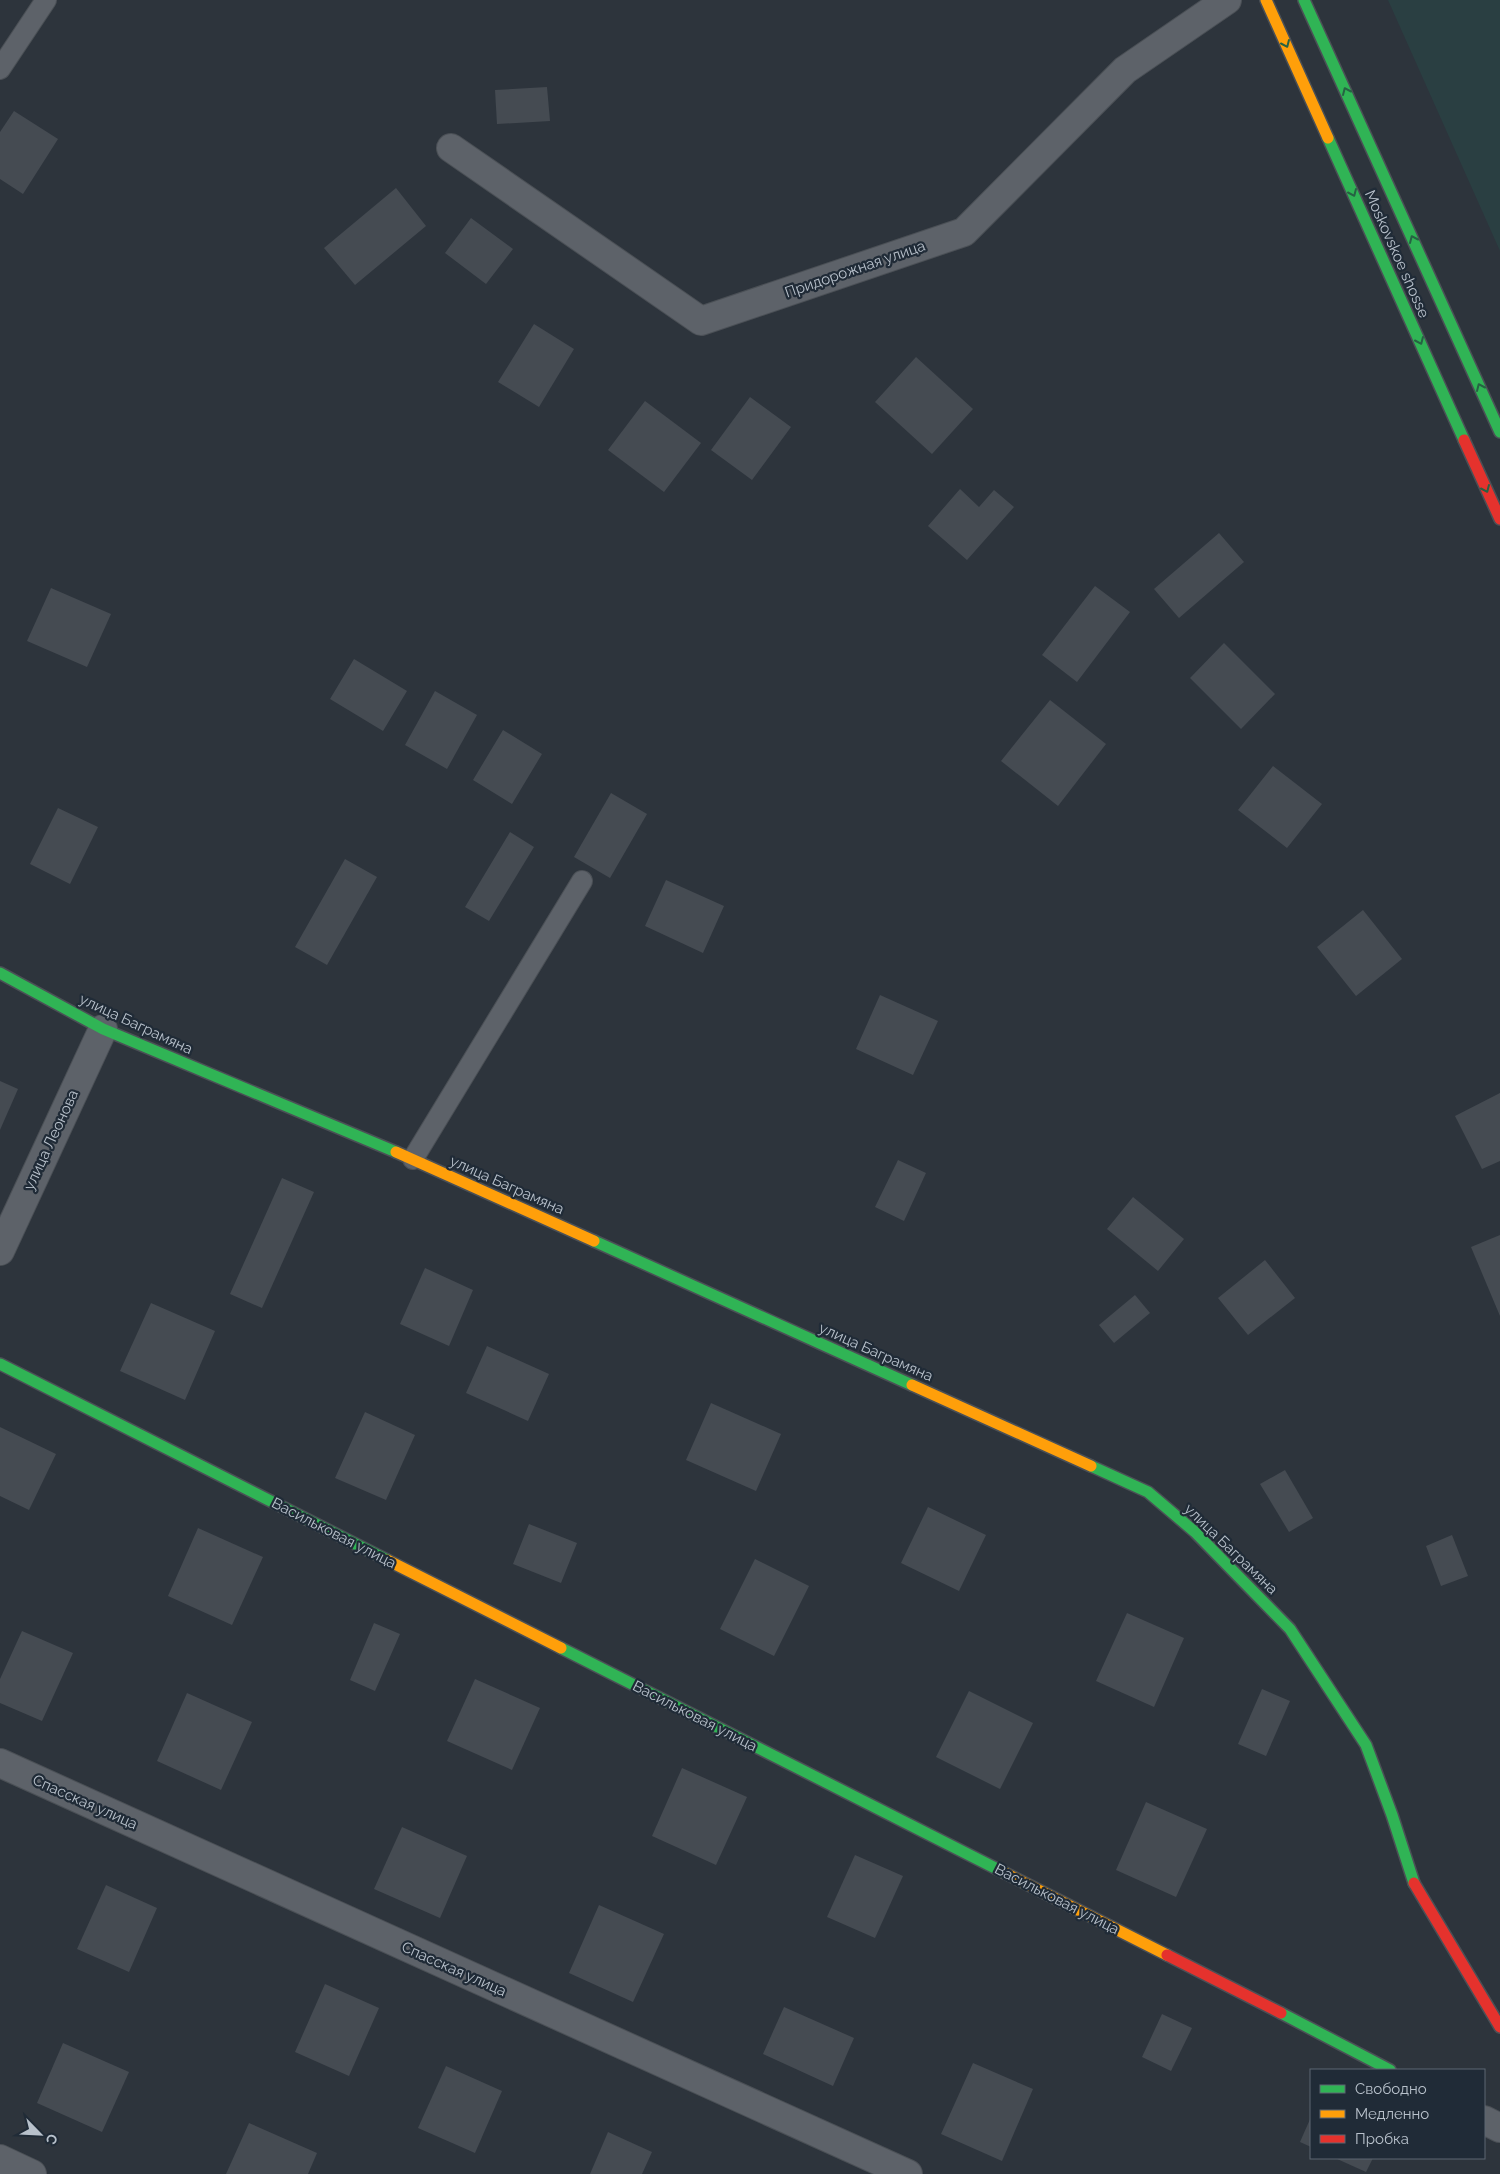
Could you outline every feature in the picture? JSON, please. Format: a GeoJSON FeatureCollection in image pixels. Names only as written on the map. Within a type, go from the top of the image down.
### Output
{"type":"FeatureCollection","features":[{"type":"Feature","properties":{"kind":"street","name":"Придорожная улица"},"geometry":{"type":"LineString","coordinates":[[451,148],[701,321],[964,232],[1125,70],[1227,0]]}},
{"type":"Feature","properties":{"kind":"street","name":"Moskovskoe shosse"},"geometry":{"type":"LineString","coordinates":[[1266,0],[1500,519]]}},
{"type":"Feature","properties":{"kind":"street","name":"Moskovskoe shosse"},"geometry":{"type":"LineString","coordinates":[[1304,0],[1500,432]]}},
{"type":"Feature","properties":{"kind":"street","name":"улица Баграмяна"},"geometry":{"type":"LineString","coordinates":[[0,972],[103,1029],[413,1159],[1148,1492],[1195,1532],[1290,1629],[1366,1745],[1392,1815],[1412,1880],[1500,2027]]}},
{"type":"Feature","properties":{"kind":"street","name":"улица Леонова"},"geometry":{"type":"LineString","coordinates":[[0,1251],[103,1029]]}},
{"type":"Feature","properties":{"kind":"street","name":"Васильковая улица"},"geometry":{"type":"LineString","coordinates":[[0,1364],[1388,2069]]}},
{"type":"Feature","properties":{"kind":"street","name":"Спасская улица"},"geometry":{"type":"LineString","coordinates":[[0,1763],[908,2174]]}},
{"type":"Feature","properties":{"kind":"street"},"geometry":{"type":"LineString","coordinates":[[1485,2120],[1500,2128]]}},
{"type":"Feature","properties":{"kind":"street"},"geometry":{"type":"LineString","coordinates":[[0,2159],[32,2174]]}},
{"type":"Feature","properties":{"kind":"lane"},"geometry":{"type":"LineString","coordinates":[[0,69],[46,0]]}},
{"type":"Feature","properties":{"kind":"lane"},"geometry":{"type":"LineString","coordinates":[[413,1159],[582,881]]}},
{"type":"Feature","properties":{"kind":"green space"},"geometry":{"type":"Polygon","coordinates":[[[1388,0],[1500,0],[1500,251],[1388,0]]]}},
{"type":"Feature","properties":{"kind":"building"},"geometry":{"type":"Polygon","coordinates":[[[547,87],[550,121],[497,124],[495,90],[547,87]]]}},
{"type":"Feature","properties":{"kind":"building"},"geometry":{"type":"Polygon","coordinates":[[[14,111],[58,139],[23,194],[0,179],[0,132],[14,111]]]}},
{"type":"Feature","properties":{"kind":"building"},"geometry":{"type":"Polygon","coordinates":[[[396,188],[426,226],[355,285],[324,248],[396,188]]]}},
{"type":"Feature","properties":{"kind":"building"},"geometry":{"type":"Polygon","coordinates":[[[471,218],[513,249],[486,284],[445,253],[471,218]]]}},
{"type":"Feature","properties":{"kind":"building"},"geometry":{"type":"Polygon","coordinates":[[[534,324],[574,349],[539,407],[498,382],[534,324]]]}},
{"type":"Feature","properties":{"kind":"building"},"geometry":{"type":"Polygon","coordinates":[[[916,357],[973,409],[932,454],[875,402],[916,357]]]}},
{"type":"Feature","properties":{"kind":"building"},"geometry":{"type":"Polygon","coordinates":[[[750,397],[791,427],[752,480],[711,450],[750,397]]]}},
{"type":"Feature","properties":{"kind":"building"},"geometry":{"type":"Polygon","coordinates":[[[645,401],[701,443],[664,492],[608,450],[645,401]]]}},
{"type":"Feature","properties":{"kind":"building"},"geometry":{"type":"Polygon","coordinates":[[[960,489],[979,507],[994,490],[1014,507],[967,560],[928,526],[960,489]]]}},
{"type":"Feature","properties":{"kind":"building"},"geometry":{"type":"Polygon","coordinates":[[[1219,533],[1244,562],[1179,618],[1154,589],[1219,533]]]}},
{"type":"Feature","properties":{"kind":"building"},"geometry":{"type":"Polygon","coordinates":[[[1095,586],[1130,612],[1077,682],[1042,655],[1095,586]]]}},
{"type":"Feature","properties":{"kind":"building"},"geometry":{"type":"Polygon","coordinates":[[[51,588],[111,614],[87,667],[27,641],[51,588]]]}},
{"type":"Feature","properties":{"kind":"building"},"geometry":{"type":"Polygon","coordinates":[[[1224,643],[1275,694],[1241,729],[1190,678],[1224,643]]]}},
{"type":"Feature","properties":{"kind":"building"},"geometry":{"type":"Polygon","coordinates":[[[354,659],[407,691],[383,731],[330,699],[354,659]]]}},
{"type":"Feature","properties":{"kind":"building"},"geometry":{"type":"Polygon","coordinates":[[[435,691],[477,715],[447,769],[405,745],[435,691]]]}},
{"type":"Feature","properties":{"kind":"building"},"geometry":{"type":"Polygon","coordinates":[[[1050,700],[1106,744],[1058,806],[1001,761],[1050,700]]]}},
{"type":"Feature","properties":{"kind":"building"},"geometry":{"type":"Polygon","coordinates":[[[503,730],[542,754],[512,804],[473,780],[503,730]]]}},
{"type":"Feature","properties":{"kind":"building"},"geometry":{"type":"Polygon","coordinates":[[[1273,766],[1322,804],[1287,848],[1238,810],[1273,766]]]}},
{"type":"Feature","properties":{"kind":"building"},"geometry":{"type":"Polygon","coordinates":[[[611,793],[647,814],[610,878],[574,857],[611,793]]]}},
{"type":"Feature","properties":{"kind":"building"},"geometry":{"type":"Polygon","coordinates":[[[58,808],[98,827],[70,884],[30,864],[58,808]]]}},
{"type":"Feature","properties":{"kind":"building"},"geometry":{"type":"Polygon","coordinates":[[[510,832],[534,847],[489,921],[465,907],[510,832]]]}},
{"type":"Feature","properties":{"kind":"building"},"geometry":{"type":"Polygon","coordinates":[[[345,859],[377,877],[327,965],[295,947],[345,859]]]}},
{"type":"Feature","properties":{"kind":"building"},"geometry":{"type":"Polygon","coordinates":[[[666,880],[724,906],[703,953],[645,926],[666,880]]]}},
{"type":"Feature","properties":{"kind":"building"},"geometry":{"type":"Polygon","coordinates":[[[1363,910],[1402,959],[1356,996],[1317,947],[1363,910]]]}},
{"type":"Feature","properties":{"kind":"building"},"geometry":{"type":"Polygon","coordinates":[[[880,995],[938,1021],[913,1075],[856,1049],[880,995]]]}},
{"type":"Feature","properties":{"kind":"building"},"geometry":{"type":"Polygon","coordinates":[[[0,1081],[18,1089],[0,1130],[0,1081]]]}},
{"type":"Feature","properties":{"kind":"building"},"geometry":{"type":"Polygon","coordinates":[[[1500,1093],[1500,1161],[1482,1169],[1455,1116],[1500,1093]]]}},
{"type":"Feature","properties":{"kind":"building"},"geometry":{"type":"Polygon","coordinates":[[[898,1160],[926,1173],[904,1221],[875,1207],[898,1160]]]}},
{"type":"Feature","properties":{"kind":"building"},"geometry":{"type":"Polygon","coordinates":[[[282,1178],[314,1192],[262,1308],[230,1294],[282,1178]]]}},
{"type":"Feature","properties":{"kind":"building"},"geometry":{"type":"Polygon","coordinates":[[[1133,1197],[1184,1239],[1158,1271],[1107,1229],[1133,1197]]]}},
{"type":"Feature","properties":{"kind":"building"},"geometry":{"type":"Polygon","coordinates":[[[1500,1235],[1500,1316],[1471,1247],[1500,1235]]]}},
{"type":"Feature","properties":{"kind":"building"},"geometry":{"type":"Polygon","coordinates":[[[1265,1260],[1295,1298],[1248,1335],[1218,1298],[1265,1260]]]}},
{"type":"Feature","properties":{"kind":"building"},"geometry":{"type":"Polygon","coordinates":[[[425,1268],[473,1290],[449,1346],[400,1324],[425,1268]]]}},
{"type":"Feature","properties":{"kind":"building"},"geometry":{"type":"Polygon","coordinates":[[[1135,1295],[1150,1313],[1114,1343],[1099,1325],[1135,1295]]]}},
{"type":"Feature","properties":{"kind":"building"},"geometry":{"type":"Polygon","coordinates":[[[151,1303],[215,1331],[185,1400],[120,1371],[151,1303]]]}},
{"type":"Feature","properties":{"kind":"building"},"geometry":{"type":"Polygon","coordinates":[[[487,1346],[549,1374],[528,1421],[466,1393],[487,1346]]]}},
{"type":"Feature","properties":{"kind":"building"},"geometry":{"type":"Polygon","coordinates":[[[711,1403],[781,1434],[756,1491],[686,1460],[711,1403]]]}},
{"type":"Feature","properties":{"kind":"building"},"geometry":{"type":"Polygon","coordinates":[[[365,1412],[415,1435],[386,1500],[335,1478],[365,1412]]]}},
{"type":"Feature","properties":{"kind":"building"},"geometry":{"type":"Polygon","coordinates":[[[0,1427],[56,1454],[29,1510],[0,1496],[0,1427]]]}},
{"type":"Feature","properties":{"kind":"building"},"geometry":{"type":"Polygon","coordinates":[[[1285,1470],[1313,1518],[1289,1532],[1260,1484],[1285,1470]]]}},
{"type":"Feature","properties":{"kind":"building"},"geometry":{"type":"Polygon","coordinates":[[[928,1507],[986,1535],[959,1591],[901,1563],[928,1507]]]}},
{"type":"Feature","properties":{"kind":"building"},"geometry":{"type":"Polygon","coordinates":[[[529,1524],[577,1543],[561,1583],[513,1564],[529,1524]]]}},
{"type":"Feature","properties":{"kind":"building"},"geometry":{"type":"Polygon","coordinates":[[[198,1528],[263,1557],[232,1625],[168,1596],[198,1528]]]}},
{"type":"Feature","properties":{"kind":"building"},"geometry":{"type":"Polygon","coordinates":[[[1452,1535],[1468,1576],[1441,1586],[1426,1546],[1452,1535]]]}},
{"type":"Feature","properties":{"kind":"building"},"geometry":{"type":"Polygon","coordinates":[[[755,1559],[809,1586],[774,1656],[720,1629],[755,1559]]]}},
{"type":"Feature","properties":{"kind":"building"},"geometry":{"type":"Polygon","coordinates":[[[1127,1613],[1184,1638],[1154,1707],[1096,1681],[1127,1613]]]}},
{"type":"Feature","properties":{"kind":"building"},"geometry":{"type":"Polygon","coordinates":[[[374,1623],[400,1634],[375,1691],[350,1680],[374,1623]]]}},
{"type":"Feature","properties":{"kind":"building"},"geometry":{"type":"Polygon","coordinates":[[[22,1631],[73,1653],[42,1721],[0,1703],[0,1679],[22,1631]]]}},
{"type":"Feature","properties":{"kind":"building"},"geometry":{"type":"Polygon","coordinates":[[[475,1679],[540,1708],[512,1770],[447,1741],[475,1679]]]}},
{"type":"Feature","properties":{"kind":"building"},"geometry":{"type":"Polygon","coordinates":[[[1262,1689],[1290,1701],[1266,1756],[1238,1744],[1262,1689]]]}},
{"type":"Feature","properties":{"kind":"building"},"geometry":{"type":"Polygon","coordinates":[[[969,1691],[1033,1723],[1000,1789],[936,1757],[969,1691]]]}},
{"type":"Feature","properties":{"kind":"building"},"geometry":{"type":"Polygon","coordinates":[[[187,1693],[252,1722],[221,1790],[157,1761],[187,1693]]]}},
{"type":"Feature","properties":{"kind":"building"},"geometry":{"type":"Polygon","coordinates":[[[682,1768],[747,1797],[716,1865],[652,1836],[682,1768]]]}},
{"type":"Feature","properties":{"kind":"building"},"geometry":{"type":"Polygon","coordinates":[[[1146,1802],[1207,1829],[1176,1897],[1116,1870],[1146,1802]]]}},
{"type":"Feature","properties":{"kind":"building"},"geometry":{"type":"Polygon","coordinates":[[[402,1827],[467,1856],[440,1918],[374,1889],[402,1827]]]}},
{"type":"Feature","properties":{"kind":"building"},"geometry":{"type":"Polygon","coordinates":[[[855,1855],[903,1876],[875,1938],[827,1917],[855,1855]]]}},
{"type":"Feature","properties":{"kind":"building"},"geometry":{"type":"Polygon","coordinates":[[[106,1885],[157,1908],[129,1972],[77,1949],[106,1885]]]}},
{"type":"Feature","properties":{"kind":"building"},"geometry":{"type":"Polygon","coordinates":[[[599,1905],[664,1934],[633,2002],[569,1973],[599,1905]]]}},
{"type":"Feature","properties":{"kind":"building"},"geometry":{"type":"Polygon","coordinates":[[[325,1984],[379,2008],[349,2076],[295,2052],[325,1984]]]}},
{"type":"Feature","properties":{"kind":"building"},"geometry":{"type":"Polygon","coordinates":[[[784,2007],[854,2038],[833,2086],[763,2054],[784,2007]]]}},
{"type":"Feature","properties":{"kind":"building"},"geometry":{"type":"Polygon","coordinates":[[[1162,2014],[1192,2028],[1171,2071],[1142,2057],[1162,2014]]]}},
{"type":"Feature","properties":{"kind":"building"},"geometry":{"type":"Polygon","coordinates":[[[63,2043],[129,2072],[102,2132],[37,2103],[63,2043]]]}},
{"type":"Feature","properties":{"kind":"building"},"geometry":{"type":"Polygon","coordinates":[[[973,2063],[1033,2089],[1002,2161],[941,2134],[973,2063]]]}},
{"type":"Feature","properties":{"kind":"building"},"geometry":{"type":"Polygon","coordinates":[[[446,2066],[502,2091],[475,2153],[418,2128],[446,2066]]]}},
{"type":"Feature","properties":{"kind":"building"},"geometry":{"type":"Polygon","coordinates":[[[1310,2119],[1310,2147],[1300,2142],[1310,2119]]]}},
{"type":"Feature","properties":{"kind":"building"},"geometry":{"type":"Polygon","coordinates":[[[249,2123],[317,2153],[308,2174],[226,2174],[249,2123]]]}},
{"type":"Feature","properties":{"kind":"building"},"geometry":{"type":"Polygon","coordinates":[[[608,2132],[652,2152],[642,2174],[590,2174],[608,2132]]]}},
{"type":"Feature","properties":{"kind":"building"},"geometry":{"type":"Polygon","coordinates":[[[1337,2159],[1372,2159],[1366,2172],[1337,2159]]]}},
{"type":"Feature","properties":{"kind":"traffic: fast"},"geometry":{"type":"LineString","coordinates":[[1304,0],[1500,432]]}},
{"type":"Feature","properties":{"kind":"traffic: fast"},"geometry":{"type":"LineString","coordinates":[[1328,138],[1464,440]]}},
{"type":"Feature","properties":{"kind":"traffic: fast"},"geometry":{"type":"LineString","coordinates":[[0,973],[103,1029],[396,1152]]}},
{"type":"Feature","properties":{"kind":"traffic: fast"},"geometry":{"type":"LineString","coordinates":[[594,1241],[912,1385]]}},
{"type":"Feature","properties":{"kind":"traffic: fast"},"geometry":{"type":"LineString","coordinates":[[0,1364],[387,1560]]}},
{"type":"Feature","properties":{"kind":"traffic: fast"},"geometry":{"type":"LineString","coordinates":[[1091,1466],[1148,1492],[1195,1532],[1290,1629],[1366,1745],[1392,1815],[1414,1883]]}},
{"type":"Feature","properties":{"kind":"traffic: fast"},"geometry":{"type":"LineString","coordinates":[[561,1648],[1005,1873]]}},
{"type":"Feature","properties":{"kind":"traffic: fast"},"geometry":{"type":"LineString","coordinates":[[1281,2013],[1388,2069]]}},
{"type":"Feature","properties":{"kind":"traffic: slow"},"geometry":{"type":"LineString","coordinates":[[1266,0],[1328,138]]}},
{"type":"Feature","properties":{"kind":"traffic: slow"},"geometry":{"type":"LineString","coordinates":[[396,1152],[594,1241]]}},
{"type":"Feature","properties":{"kind":"traffic: slow"},"geometry":{"type":"LineString","coordinates":[[912,1385],[1091,1466]]}},
{"type":"Feature","properties":{"kind":"traffic: slow"},"geometry":{"type":"LineString","coordinates":[[387,1560],[561,1648]]}},
{"type":"Feature","properties":{"kind":"traffic: slow"},"geometry":{"type":"LineString","coordinates":[[1005,1873],[1167,1955]]}},
{"type":"Feature","properties":{"kind":"traffic: jam"},"geometry":{"type":"LineString","coordinates":[[1464,440],[1500,519]]}},
{"type":"Feature","properties":{"kind":"traffic: jam"},"geometry":{"type":"LineString","coordinates":[[1414,1883],[1500,2027]]}},
{"type":"Feature","properties":{"kind":"traffic: jam"},"geometry":{"type":"LineString","coordinates":[[1167,1955],[1281,2013]]}}]}
